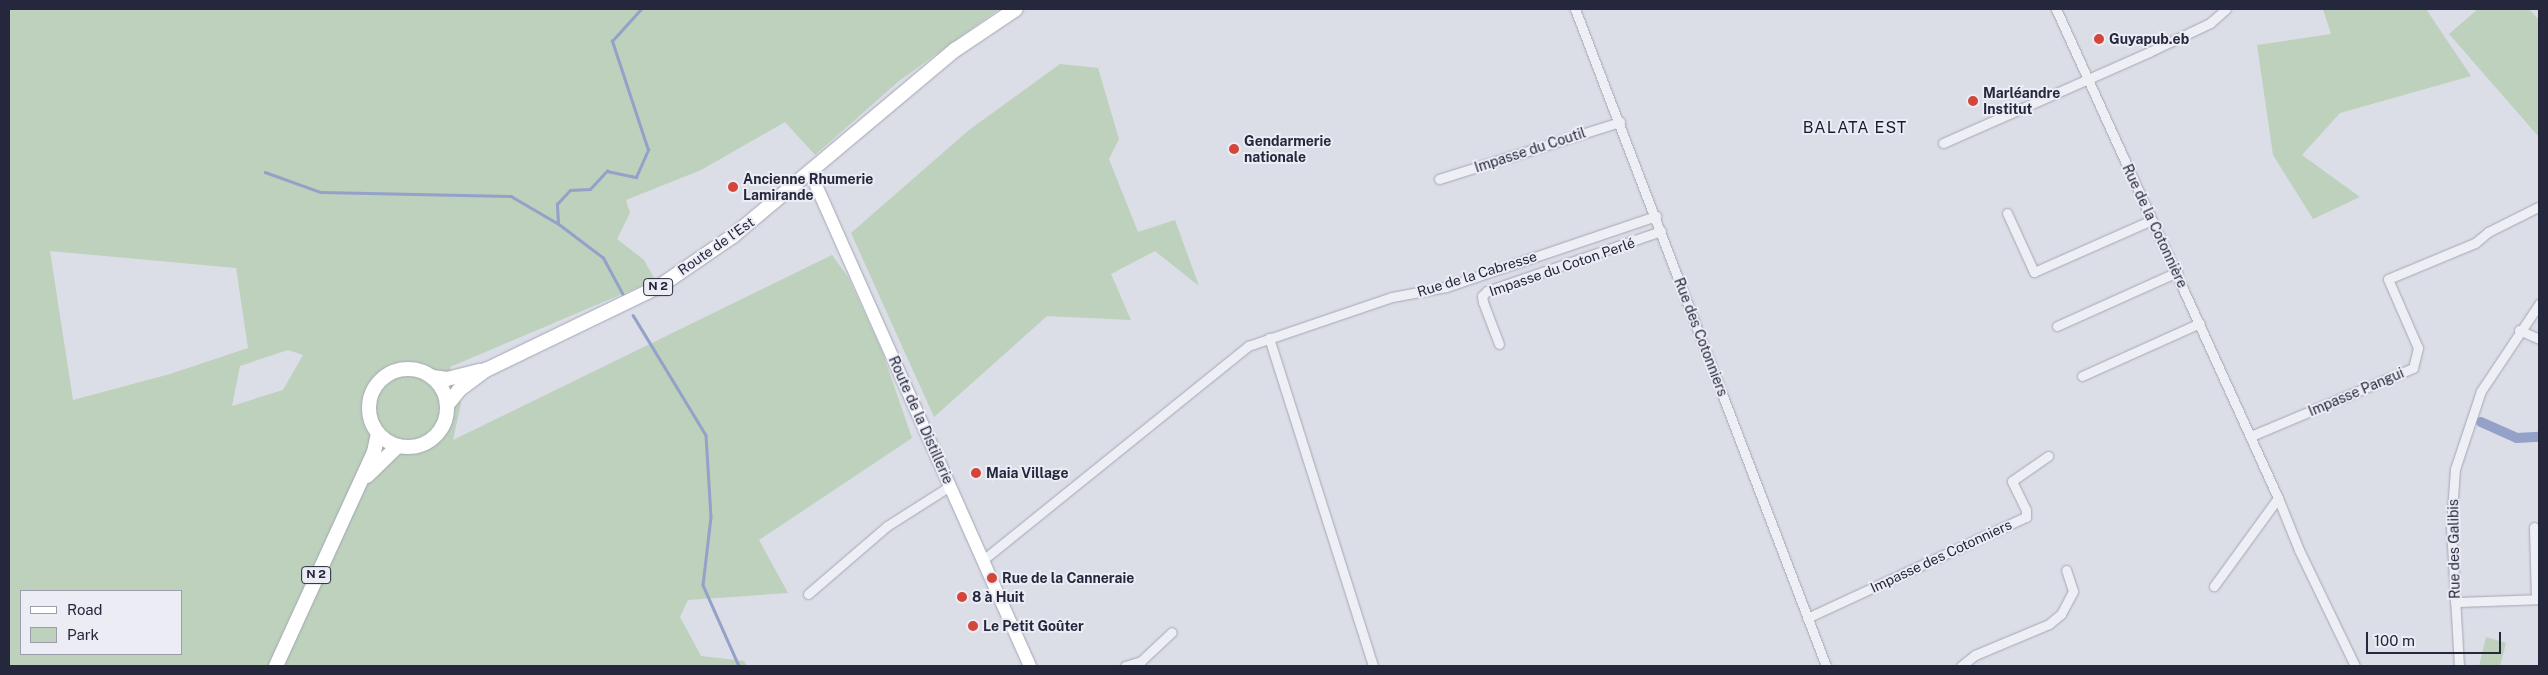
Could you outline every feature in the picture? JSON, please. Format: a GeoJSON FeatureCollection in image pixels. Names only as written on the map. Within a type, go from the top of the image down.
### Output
{"type":"FeatureCollection","features":[{"type":"Feature","properties":{"kind":"main road","name":"Route de l'Est"},"geometry":{"type":"LineString","coordinates":[[447,405],[459,390],[486,370],[660,286],[733,236],[811,174],[948,56],[1016,9]]}},
{"type":"Feature","properties":{"kind":"main road","name":"N 2"},"geometry":{"type":"LineString","coordinates":[[276,666],[358,486],[378,433],[371,419],[369,404],[378,383],[386,375],[405,368],[424,372],[433,377]]}},
{"type":"Feature","properties":{"kind":"main road","name":"Route de l'Est"},"geometry":{"type":"LineString","coordinates":[[433,377],[446,379],[486,370]]}},
{"type":"Feature","properties":{"kind":"main road"},"geometry":{"type":"LineString","coordinates":[[433,377],[445,394],[447,405]]}},
{"type":"Feature","properties":{"kind":"main road","name":"N 2"},"geometry":{"type":"LineString","coordinates":[[358,486],[398,446],[419,446],[433,438],[443,426],[447,405]]}},
{"type":"Feature","properties":{"kind":"main road"},"geometry":{"type":"LineString","coordinates":[[378,433],[398,446]]}},
{"type":"Feature","properties":{"kind":"street","name":"Rue des Cotonniers"},"geometry":{"type":"LineString","coordinates":[[1575,9],[1656,216],[1826,666]]}},
{"type":"Feature","properties":{"kind":"street","name":"Rue de la Cotonnière"},"geometry":{"type":"LineString","coordinates":[[2056,9],[2355,666]]}},
{"type":"Feature","properties":{"kind":"street"},"geometry":{"type":"LineString","coordinates":[[1943,143],[2087,76],[2210,22],[2226,9]]}},
{"type":"Feature","properties":{"kind":"street","name":"Impasse du Coutil"},"geometry":{"type":"LineString","coordinates":[[1440,179],[1620,122]]}},
{"type":"Feature","properties":{"kind":"street","name":"Route de la Distillerie"},"geometry":{"type":"LineString","coordinates":[[811,174],[1030,666]]}},
{"type":"Feature","properties":{"kind":"street","name":"Impasse Pangui"},"geometry":{"type":"LineString","coordinates":[[2253,440],[2413,368],[2418,348],[2388,280],[2475,243],[2488,232],[2538,207]]}},
{"type":"Feature","properties":{"kind":"street"},"geometry":{"type":"LineString","coordinates":[[2007,213],[2034,272],[2152,220]]}},
{"type":"Feature","properties":{"kind":"street","name":"Rue de la Cabresse"},"geometry":{"type":"LineString","coordinates":[[1269,338],[1392,297],[1446,287],[1656,216]]}},
{"type":"Feature","properties":{"kind":"street","name":"Impasse du Coton Perlé"},"geometry":{"type":"LineString","coordinates":[[1499,344],[1483,302],[1482,296],[1487,291],[1661,231]]}},
{"type":"Feature","properties":{"kind":"street"},"geometry":{"type":"LineString","coordinates":[[2058,326],[2177,272]]}},
{"type":"Feature","properties":{"kind":"street","name":"Rue des Galibis"},"geometry":{"type":"LineString","coordinates":[[2459,666],[2451,526],[2455,469],[2481,391],[2519,330],[2539,304]]}},
{"type":"Feature","properties":{"kind":"street"},"geometry":{"type":"LineString","coordinates":[[2082,376],[2200,323]]}},
{"type":"Feature","properties":{"kind":"street"},"geometry":{"type":"LineString","coordinates":[[2519,330],[2539,339]]}},
{"type":"Feature","properties":{"kind":"street"},"geometry":{"type":"LineString","coordinates":[[983,560],[1236,355],[1269,338],[1373,666]]}},
{"type":"Feature","properties":{"kind":"street","name":"Impasse des Cotonniers"},"geometry":{"type":"LineString","coordinates":[[1807,618],[2026,516],[2026,510],[2012,481],[2048,456]]}},
{"type":"Feature","properties":{"kind":"street"},"geometry":{"type":"LineString","coordinates":[[808,594],[887,526],[950,486]]}},
{"type":"Feature","properties":{"kind":"street"},"geometry":{"type":"LineString","coordinates":[[2214,586],[2278,498]]}},
{"type":"Feature","properties":{"kind":"street"},"geometry":{"type":"LineString","coordinates":[[2455,602],[2537,599],[2534,527]]}},
{"type":"Feature","properties":{"kind":"street"},"geometry":{"type":"LineString","coordinates":[[1961,666],[1975,655],[2049,624],[2061,614],[2073,591],[2066,570]]}},
{"type":"Feature","properties":{"kind":"street"},"geometry":{"type":"LineString","coordinates":[[1125,666],[1141,661],[1172,632]]}},
{"type":"Feature","properties":{"kind":"green space"},"geometry":{"type":"Polygon","coordinates":[[[9,9],[999,9],[899,81],[815,155],[785,122],[701,170],[626,200],[630,213],[617,239],[644,260],[655,280],[450,367],[461,404],[453,440],[832,255],[848,277],[882,351],[912,438],[759,540],[788,593],[688,600],[680,617],[701,656],[744,661],[747,666],[9,666],[9,9]],[[50,251],[73,400],[170,374],[248,348],[236,268],[50,251]],[[288,350],[240,366],[232,406],[283,390],[303,355],[288,350]]]}},
{"type":"Feature","properties":{"kind":"green space"},"geometry":{"type":"Polygon","coordinates":[[[2323,9],[2426,9],[2471,76],[2340,113],[2302,155],[2360,197],[2313,219],[2273,155],[2257,45],[2331,34],[2323,9]]]}},
{"type":"Feature","properties":{"kind":"green space"},"geometry":{"type":"Polygon","coordinates":[[[2478,9],[2529,9],[2539,20],[2539,137],[2449,34],[2478,9]]]}},
{"type":"Feature","properties":{"kind":"green space"},"geometry":{"type":"Polygon","coordinates":[[[1060,64],[1098,68],[1119,139],[1109,159],[1138,232],[1175,220],[1199,286],[1155,251],[1111,274],[1131,320],[1047,316],[934,417],[851,233],[969,130],[1060,64]]]}},
{"type":"Feature","properties":{"kind":"green space"},"geometry":{"type":"Polygon","coordinates":[[[2486,637],[2506,643],[2500,666],[2479,666],[2486,637]]]}},
{"type":"Feature","properties":{"kind":"waterway"},"geometry":{"type":"LineString","coordinates":[[623,295],[603,258],[558,224],[557,204],[570,190],[590,189],[607,171],[636,177],[648,150],[612,41],[641,9]]}},
{"type":"Feature","properties":{"kind":"waterway"},"geometry":{"type":"LineString","coordinates":[[265,172],[321,192],[511,196],[557,223]]}},
{"type":"Feature","properties":{"kind":"waterway"},"geometry":{"type":"LineString","coordinates":[[633,315],[706,435],[711,517],[703,585],[739,666]]}},
{"type":"Feature","properties":{"kind":"waterway"},"geometry":{"type":"LineString","coordinates":[[2481,422],[2517,438],[2539,437]]}},
{"type":"Feature","properties":{"kind":"place","name":"Guyapub.eb"},"geometry":{"type":"Point","coordinates":[2099,39]}},
{"type":"Feature","properties":{"kind":"place","name":"Marléandre Institut"},"geometry":{"type":"Point","coordinates":[1973,101]}},
{"type":"Feature","properties":{"kind":"place","name":"Gendarmerie nationale"},"geometry":{"type":"Point","coordinates":[1234,149]}},
{"type":"Feature","properties":{"kind":"place","name":"Ancienne Rhumerie Lamirande"},"geometry":{"type":"Point","coordinates":[733,187]}},
{"type":"Feature","properties":{"kind":"place","name":"Maia Village"},"geometry":{"type":"Point","coordinates":[976,473]}},
{"type":"Feature","properties":{"kind":"place","name":"Rue de la Canneraie"},"geometry":{"type":"Point","coordinates":[992,578]}},
{"type":"Feature","properties":{"kind":"place","name":"8 à Huit"},"geometry":{"type":"Point","coordinates":[962,597]}},
{"type":"Feature","properties":{"kind":"place","name":"Le Petit Goûter"},"geometry":{"type":"Point","coordinates":[973,626]}},
{"type":"Feature","properties":{"kind":"district","name":"BALATA EST"},"geometry":{"type":"Point","coordinates":[1855,128]}}]}
